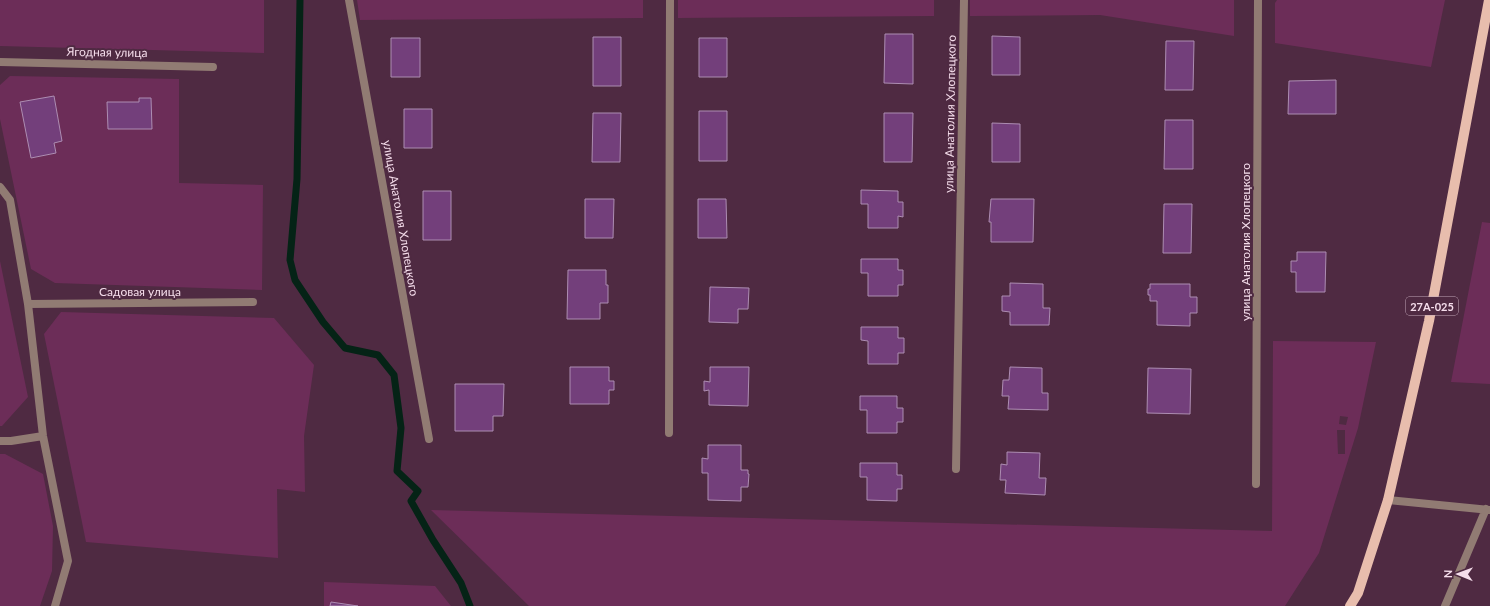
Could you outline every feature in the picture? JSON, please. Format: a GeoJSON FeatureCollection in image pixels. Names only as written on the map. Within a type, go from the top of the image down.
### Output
{"type":"FeatureCollection","features":[{"type":"Feature","properties":{"kind":"main road","name":"27А-025"},"geometry":{"type":"LineString","coordinates":[[1350,606],[1358,593],[1388,500],[1430,321],[1488,18],[1489,0]]}},
{"type":"Feature","properties":{"kind":"street","name":"улица Анатолия Хлопецкого"},"geometry":{"type":"LineString","coordinates":[[349,0],[429,440]]}},
{"type":"Feature","properties":{"kind":"street"},"geometry":{"type":"LineString","coordinates":[[669,433],[670,0]]}},
{"type":"Feature","properties":{"kind":"street","name":"улица Анатолия Хлопецкого"},"geometry":{"type":"LineString","coordinates":[[956,469],[964,0]]}},
{"type":"Feature","properties":{"kind":"street","name":"улица Анатолия Хлопецкого"},"geometry":{"type":"LineString","coordinates":[[1256,484],[1258,0]]}},
{"type":"Feature","properties":{"kind":"street","name":"Ягодная улица"},"geometry":{"type":"LineString","coordinates":[[0,62],[213,67]]}},
{"type":"Feature","properties":{"kind":"street"},"geometry":{"type":"LineString","coordinates":[[0,187],[10,200],[28,304],[42,436],[68,561],[55,606]]}},
{"type":"Feature","properties":{"kind":"street","name":"Садовая улица"},"geometry":{"type":"LineString","coordinates":[[28,304],[253,302]]}},
{"type":"Feature","properties":{"kind":"street"},"geometry":{"type":"LineString","coordinates":[[0,441],[11,441],[42,436]]}},
{"type":"Feature","properties":{"kind":"street"},"geometry":{"type":"LineString","coordinates":[[1388,500],[1488,509],[1445,606]]}},
{"type":"Feature","properties":{"kind":"shaded area"},"geometry":{"type":"Polygon","coordinates":[[[0,0],[264,0],[264,53],[0,46],[0,0]]]}},
{"type":"Feature","properties":{"kind":"shaded area"},"geometry":{"type":"Polygon","coordinates":[[[357,0],[643,0],[643,18],[360,20],[357,0]]]}},
{"type":"Feature","properties":{"kind":"shaded area"},"geometry":{"type":"Polygon","coordinates":[[[678,0],[934,0],[934,16],[678,18],[678,0]]]}},
{"type":"Feature","properties":{"kind":"shaded area"},"geometry":{"type":"Polygon","coordinates":[[[970,0],[1234,0],[1234,36],[1100,15],[970,16],[970,0]]]}},
{"type":"Feature","properties":{"kind":"shaded area"},"geometry":{"type":"Polygon","coordinates":[[[1277,0],[1445,0],[1431,67],[1275,43],[1275,3],[1277,0]]]}},
{"type":"Feature","properties":{"kind":"shaded area"},"geometry":{"type":"Polygon","coordinates":[[[10,76],[179,79],[179,183],[263,185],[262,290],[55,283],[31,269],[0,119],[0,85],[10,76]]]}},
{"type":"Feature","properties":{"kind":"shaded area"},"geometry":{"type":"Polygon","coordinates":[[[1482,222],[1490,223],[1490,384],[1451,382],[1482,222]]]}},
{"type":"Feature","properties":{"kind":"shaded area"},"geometry":{"type":"Polygon","coordinates":[[[0,261],[28,397],[2,426],[0,426],[0,261]]]}},
{"type":"Feature","properties":{"kind":"shaded area"},"geometry":{"type":"Polygon","coordinates":[[[61,312],[274,318],[314,365],[304,436],[305,492],[277,489],[278,558],[86,542],[44,334],[61,312]]]}},
{"type":"Feature","properties":{"kind":"shaded area"},"geometry":{"type":"Polygon","coordinates":[[[1273,341],[1376,342],[1358,428],[1319,553],[1285,606],[529,606],[431,510],[1272,531],[1273,341]],[[1340,416],[1339,424],[1346,425],[1348,417],[1340,416]],[[1337,430],[1338,454],[1345,454],[1345,430],[1337,430]]]}},
{"type":"Feature","properties":{"kind":"shaded area"},"geometry":{"type":"Polygon","coordinates":[[[0,454],[5,454],[43,474],[53,526],[52,571],[40,606],[0,606],[0,454]]]}},
{"type":"Feature","properties":{"kind":"shaded area"},"geometry":{"type":"Polygon","coordinates":[[[324,582],[435,586],[451,606],[324,606],[324,582]]]}},
{"type":"Feature","properties":{"kind":"building"},"geometry":{"type":"Polygon","coordinates":[[[885,34],[913,34],[913,84],[884,83],[885,34]]]}},
{"type":"Feature","properties":{"kind":"building"},"geometry":{"type":"Polygon","coordinates":[[[992,36],[1020,37],[1020,75],[992,75],[992,36]]]}},
{"type":"Feature","properties":{"kind":"building"},"geometry":{"type":"Polygon","coordinates":[[[593,37],[621,37],[621,86],[593,86],[593,37]]]}},
{"type":"Feature","properties":{"kind":"building"},"geometry":{"type":"Polygon","coordinates":[[[391,38],[420,38],[420,77],[391,77],[391,38]]]}},
{"type":"Feature","properties":{"kind":"building"},"geometry":{"type":"Polygon","coordinates":[[[699,38],[727,38],[727,77],[699,77],[699,38]]]}},
{"type":"Feature","properties":{"kind":"building"},"geometry":{"type":"Polygon","coordinates":[[[1166,41],[1194,41],[1193,90],[1165,90],[1166,41]]]}},
{"type":"Feature","properties":{"kind":"building"},"geometry":{"type":"Polygon","coordinates":[[[1336,80],[1336,114],[1288,114],[1289,81],[1336,80]]]}},
{"type":"Feature","properties":{"kind":"building"},"geometry":{"type":"Polygon","coordinates":[[[54,96],[62,141],[54,143],[56,153],[31,158],[20,102],[54,96]]]}},
{"type":"Feature","properties":{"kind":"building"},"geometry":{"type":"Polygon","coordinates":[[[139,98],[151,98],[152,129],[108,129],[107,102],[139,102],[139,98]]]}},
{"type":"Feature","properties":{"kind":"building"},"geometry":{"type":"Polygon","coordinates":[[[404,109],[432,109],[432,148],[404,148],[404,109]]]}},
{"type":"Feature","properties":{"kind":"building"},"geometry":{"type":"Polygon","coordinates":[[[699,111],[727,111],[727,161],[699,161],[699,111]]]}},
{"type":"Feature","properties":{"kind":"building"},"geometry":{"type":"Polygon","coordinates":[[[593,113],[621,113],[620,162],[592,162],[593,113]]]}},
{"type":"Feature","properties":{"kind":"building"},"geometry":{"type":"Polygon","coordinates":[[[884,113],[913,113],[912,162],[884,162],[884,113]]]}},
{"type":"Feature","properties":{"kind":"building"},"geometry":{"type":"Polygon","coordinates":[[[1165,120],[1193,120],[1193,169],[1164,169],[1165,120]]]}},
{"type":"Feature","properties":{"kind":"building"},"geometry":{"type":"Polygon","coordinates":[[[992,123],[1020,124],[1020,162],[992,162],[992,123]]]}},
{"type":"Feature","properties":{"kind":"building"},"geometry":{"type":"Polygon","coordinates":[[[861,190],[898,191],[898,202],[903,202],[903,217],[898,216],[898,228],[868,228],[868,204],[861,204],[861,190]]]}},
{"type":"Feature","properties":{"kind":"building"},"geometry":{"type":"Polygon","coordinates":[[[423,191],[451,191],[451,240],[423,240],[423,191]]]}},
{"type":"Feature","properties":{"kind":"building"},"geometry":{"type":"Polygon","coordinates":[[[585,199],[614,199],[613,238],[585,238],[585,199]]]}},
{"type":"Feature","properties":{"kind":"building"},"geometry":{"type":"Polygon","coordinates":[[[698,199],[726,199],[727,238],[698,238],[698,199]]]}},
{"type":"Feature","properties":{"kind":"building"},"geometry":{"type":"Polygon","coordinates":[[[991,199],[1034,199],[1033,242],[991,242],[991,222],[989,222],[991,199]]]}},
{"type":"Feature","properties":{"kind":"building"},"geometry":{"type":"Polygon","coordinates":[[[1164,204],[1192,204],[1191,253],[1163,253],[1164,204]]]}},
{"type":"Feature","properties":{"kind":"building"},"geometry":{"type":"Polygon","coordinates":[[[1297,252],[1326,252],[1325,292],[1296,292],[1296,272],[1291,272],[1291,261],[1297,261],[1297,252]]]}},
{"type":"Feature","properties":{"kind":"building"},"geometry":{"type":"Polygon","coordinates":[[[861,259],[898,259],[898,270],[903,270],[903,285],[898,285],[898,296],[868,296],[868,273],[861,273],[861,259]]]}},
{"type":"Feature","properties":{"kind":"building"},"geometry":{"type":"Polygon","coordinates":[[[568,270],[606,270],[608,303],[600,303],[600,319],[567,319],[568,270]]]}},
{"type":"Feature","properties":{"kind":"building"},"geometry":{"type":"Polygon","coordinates":[[[1010,283],[1043,284],[1043,308],[1050,308],[1049,325],[1010,325],[1010,312],[1002,311],[1002,296],[1010,296],[1010,283]]]}},
{"type":"Feature","properties":{"kind":"building"},"geometry":{"type":"Polygon","coordinates":[[[1150,284],[1190,284],[1190,297],[1197,297],[1197,313],[1190,313],[1190,326],[1157,325],[1157,301],[1150,301],[1148,289],[1150,289],[1150,284]]]}},
{"type":"Feature","properties":{"kind":"building"},"geometry":{"type":"Polygon","coordinates":[[[710,287],[749,288],[748,309],[738,309],[738,323],[709,322],[710,287]]]}},
{"type":"Feature","properties":{"kind":"building"},"geometry":{"type":"Polygon","coordinates":[[[861,327],[898,327],[898,338],[904,338],[904,353],[898,353],[898,364],[868,364],[868,341],[861,340],[861,327]]]}},
{"type":"Feature","properties":{"kind":"building"},"geometry":{"type":"Polygon","coordinates":[[[570,367],[609,367],[609,381],[614,381],[614,390],[609,390],[609,404],[570,404],[570,367]]]}},
{"type":"Feature","properties":{"kind":"building"},"geometry":{"type":"Polygon","coordinates":[[[710,367],[749,367],[748,406],[709,405],[709,390],[704,391],[704,381],[710,382],[710,367]]]}},
{"type":"Feature","properties":{"kind":"building"},"geometry":{"type":"Polygon","coordinates":[[[1010,367],[1042,368],[1042,393],[1048,393],[1048,410],[1008,409],[1009,396],[1002,396],[1003,380],[1009,380],[1010,367]]]}},
{"type":"Feature","properties":{"kind":"building"},"geometry":{"type":"Polygon","coordinates":[[[1148,368],[1191,369],[1190,414],[1147,413],[1148,368]]]}},
{"type":"Feature","properties":{"kind":"building"},"geometry":{"type":"Polygon","coordinates":[[[455,384],[504,384],[503,416],[493,416],[493,431],[455,431],[455,384]]]}},
{"type":"Feature","properties":{"kind":"building"},"geometry":{"type":"Polygon","coordinates":[[[860,396],[897,396],[897,408],[903,408],[903,422],[897,422],[897,433],[867,433],[867,410],[860,410],[860,396]]]}},
{"type":"Feature","properties":{"kind":"building"},"geometry":{"type":"Polygon","coordinates":[[[708,445],[741,445],[741,470],[748,470],[749,474],[748,487],[741,487],[741,501],[708,500],[708,473],[702,473],[702,458],[708,459],[708,445]]]}},
{"type":"Feature","properties":{"kind":"building"},"geometry":{"type":"Polygon","coordinates":[[[1007,452],[1040,453],[1039,478],[1046,478],[1045,495],[1005,493],[1006,480],[1000,480],[1001,464],[1007,465],[1007,452]]]}},
{"type":"Feature","properties":{"kind":"building"},"geometry":{"type":"Polygon","coordinates":[[[860,463],[897,463],[897,475],[902,475],[902,489],[897,489],[897,501],[867,500],[867,477],[860,477],[860,463]]]}},
{"type":"Feature","properties":{"kind":"building"},"geometry":{"type":"Polygon","coordinates":[[[331,602],[358,606],[330,606],[331,602]]]}},
{"type":"Feature","properties":{"kind":"waterway"},"geometry":{"type":"LineString","coordinates":[[300,0],[297,179],[290,260],[295,280],[323,322],[345,348],[378,355],[394,375],[401,428],[397,471],[418,491],[411,501],[433,540],[461,583],[470,606]]}}]}
